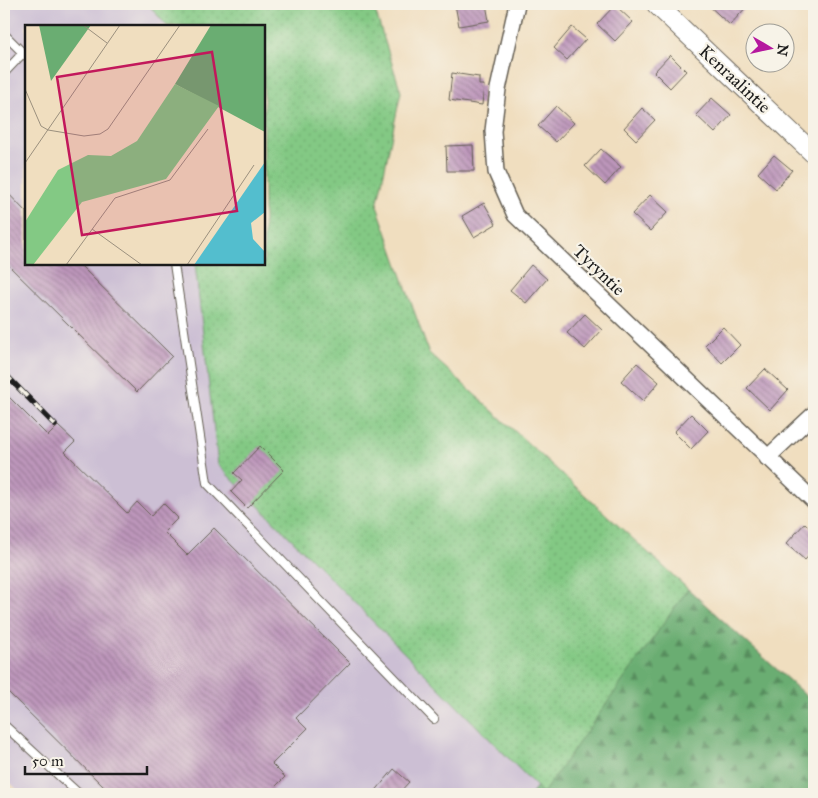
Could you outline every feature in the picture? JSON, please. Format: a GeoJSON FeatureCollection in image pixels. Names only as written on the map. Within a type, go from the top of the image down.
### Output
{"type":"FeatureCollection","features":[{"type":"Feature","properties":{"kind":"street","name":"Tyryntie"},"geometry":{"type":"LineString","coordinates":[[517,4],[498,89],[493,131],[496,172],[515,215],[814,501]]}},
{"type":"Feature","properties":{"kind":"street","name":"Kenraalintie"},"geometry":{"type":"LineString","coordinates":[[656,4],[814,154]]}},
{"type":"Feature","properties":{"kind":"street"},"geometry":{"type":"LineString","coordinates":[[768,458],[814,414]]}},
{"type":"Feature","properties":{"kind":"lane"},"geometry":{"type":"LineString","coordinates":[[4,34],[25,55],[4,73]]}},
{"type":"Feature","properties":{"kind":"lane"},"geometry":{"type":"LineString","coordinates":[[174,265],[207,483],[434,719]]}},
{"type":"Feature","properties":{"kind":"lane"},"geometry":{"type":"LineString","coordinates":[[4,725],[79,794]]}},
{"type":"Feature","properties":{"kind":"shaded area"},"geometry":{"type":"Polygon","coordinates":[[[4,4],[148,4],[166,25],[25,25],[25,265],[195,265],[218,465],[543,793],[22,794],[4,777],[4,4]]]}},
{"type":"Feature","properties":{"kind":"green space"},"geometry":{"type":"Polygon","coordinates":[[[148,4],[373,4],[401,92],[377,206],[429,353],[688,589],[543,793],[218,465],[195,265],[265,265],[265,25],[166,25],[148,4]]]}},
{"type":"Feature","properties":{"kind":"green space"},"geometry":{"type":"Polygon","coordinates":[[[688,589],[814,703],[814,794],[531,794],[688,589]]]}},
{"type":"Feature","properties":{"kind":"building"},"geometry":{"type":"Polygon","coordinates":[[[455,4],[486,4],[489,21],[459,26],[455,4]]]}},
{"type":"Feature","properties":{"kind":"building"},"geometry":{"type":"Polygon","coordinates":[[[707,4],[749,4],[730,25],[707,4]]]}},
{"type":"Feature","properties":{"kind":"building"},"geometry":{"type":"Polygon","coordinates":[[[615,5],[633,22],[615,41],[597,24],[615,5]]]}},
{"type":"Feature","properties":{"kind":"building"},"geometry":{"type":"Polygon","coordinates":[[[572,27],[586,39],[567,60],[554,48],[572,27]]]}},
{"type":"Feature","properties":{"kind":"building"},"geometry":{"type":"Polygon","coordinates":[[[670,55],[686,71],[670,88],[654,72],[670,55]]]}},
{"type":"Feature","properties":{"kind":"building"},"geometry":{"type":"Polygon","coordinates":[[[452,73],[479,77],[479,85],[484,85],[482,105],[449,100],[452,73]]]}},
{"type":"Feature","properties":{"kind":"building"},"geometry":{"type":"Polygon","coordinates":[[[712,98],[731,115],[715,133],[696,115],[712,98]]]}},
{"type":"Feature","properties":{"kind":"building"},"geometry":{"type":"Polygon","coordinates":[[[556,106],[574,123],[556,142],[538,126],[556,106]]]}},
{"type":"Feature","properties":{"kind":"building"},"geometry":{"type":"Polygon","coordinates":[[[642,108],[655,120],[636,140],[624,128],[642,108]]]}},
{"type":"Feature","properties":{"kind":"building"},"geometry":{"type":"Polygon","coordinates":[[[473,145],[474,171],[447,171],[446,146],[473,145]]]}},
{"type":"Feature","properties":{"kind":"building"},"geometry":{"type":"Polygon","coordinates":[[[601,149],[621,167],[605,185],[585,166],[601,149]]]}},
{"type":"Feature","properties":{"kind":"building"},"geometry":{"type":"Polygon","coordinates":[[[774,155],[792,170],[776,189],[758,173],[774,155]]]}},
{"type":"Feature","properties":{"kind":"building"},"geometry":{"type":"Polygon","coordinates":[[[4,189],[25,211],[25,265],[80,265],[172,356],[137,392],[4,261],[4,189]]]}},
{"type":"Feature","properties":{"kind":"building"},"geometry":{"type":"Polygon","coordinates":[[[650,195],[668,212],[650,231],[632,214],[650,195]]]}},
{"type":"Feature","properties":{"kind":"building"},"geometry":{"type":"Polygon","coordinates":[[[484,203],[496,224],[474,237],[462,216],[484,203]]]}},
{"type":"Feature","properties":{"kind":"building"},"geometry":{"type":"Polygon","coordinates":[[[531,265],[547,279],[526,303],[510,290],[531,265]]]}},
{"type":"Feature","properties":{"kind":"building"},"geometry":{"type":"Polygon","coordinates":[[[585,314],[602,330],[585,349],[567,333],[585,314]]]}},
{"type":"Feature","properties":{"kind":"building"},"geometry":{"type":"Polygon","coordinates":[[[723,327],[740,345],[722,363],[705,345],[723,327]]]}},
{"type":"Feature","properties":{"kind":"building"},"geometry":{"type":"Polygon","coordinates":[[[637,363],[659,382],[643,401],[621,381],[637,363]]]}},
{"type":"Feature","properties":{"kind":"building"},"geometry":{"type":"Polygon","coordinates":[[[765,369],[788,390],[770,410],[747,388],[765,369]]]}},
{"type":"Feature","properties":{"kind":"building"},"geometry":{"type":"Polygon","coordinates":[[[4,392],[48,436],[58,426],[75,442],[65,452],[127,513],[137,502],[151,516],[163,503],[178,518],[164,532],[187,555],[214,528],[350,663],[296,718],[307,729],[272,764],[285,777],[268,794],[111,794],[4,688],[4,392]]]}},
{"type":"Feature","properties":{"kind":"building"},"geometry":{"type":"Polygon","coordinates":[[[691,414],[708,431],[691,449],[674,432],[691,414]]]}},
{"type":"Feature","properties":{"kind":"building"},"geometry":{"type":"Polygon","coordinates":[[[260,446],[284,470],[247,508],[231,492],[242,480],[234,473],[260,446]]]}},
{"type":"Feature","properties":{"kind":"building"},"geometry":{"type":"Polygon","coordinates":[[[805,523],[814,532],[814,550],[805,560],[786,544],[805,523]]]}},
{"type":"Feature","properties":{"kind":"building"},"geometry":{"type":"Polygon","coordinates":[[[394,769],[409,782],[398,794],[373,794],[394,769]]]}},
{"type":"Feature","properties":{"kind":"railway"},"geometry":{"type":"LineString","coordinates":[[4,373],[55,425]]}}]}
